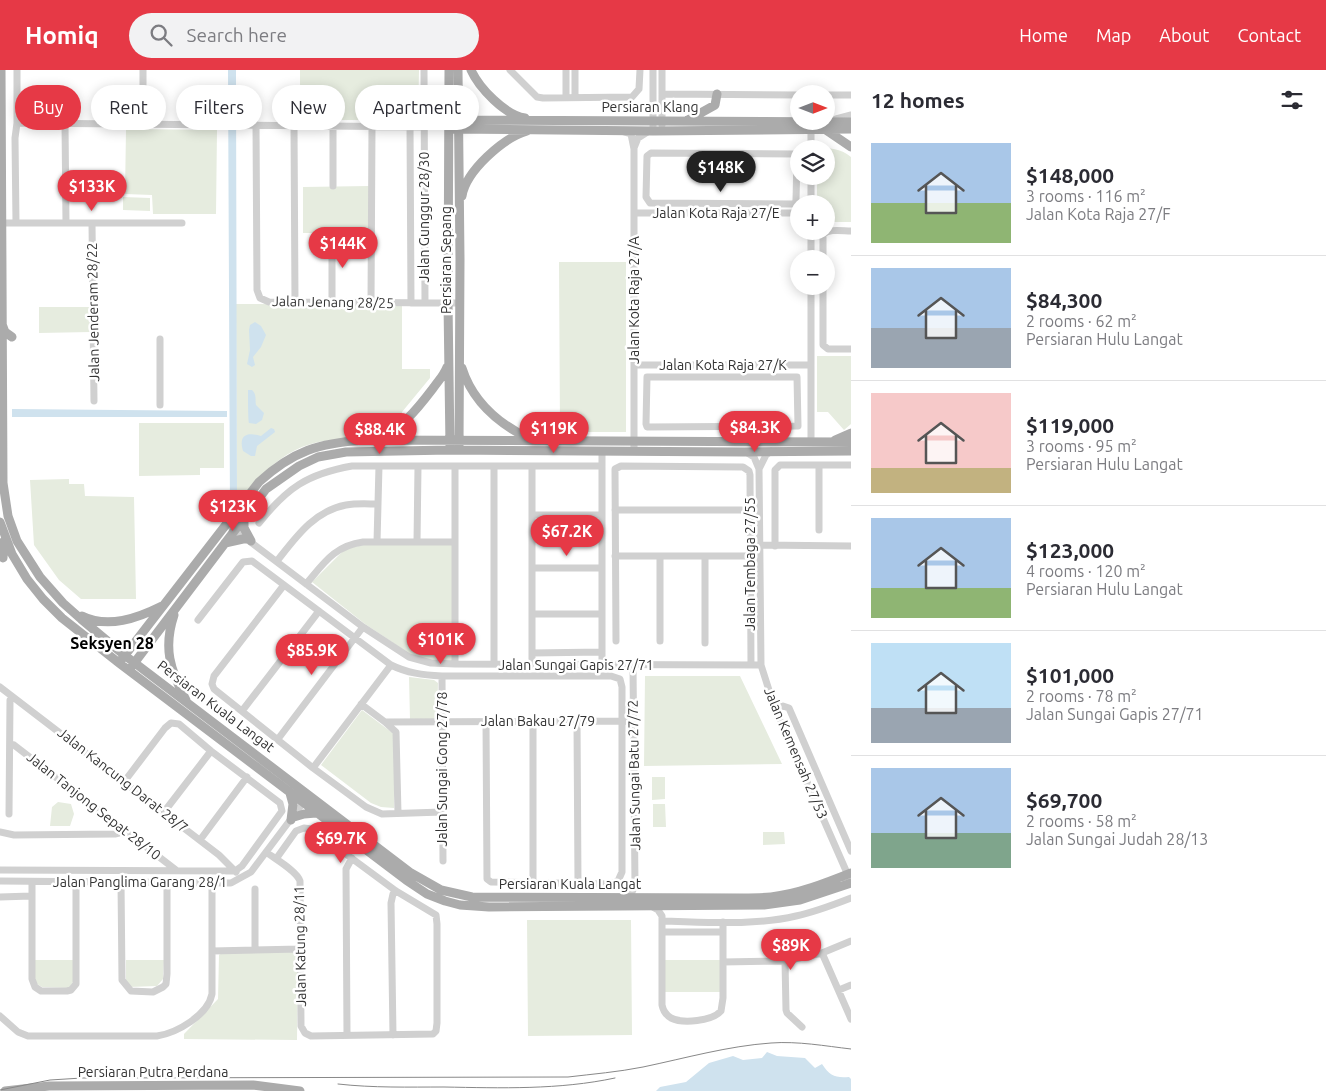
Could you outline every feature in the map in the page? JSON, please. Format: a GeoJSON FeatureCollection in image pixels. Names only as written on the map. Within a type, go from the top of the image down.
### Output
{"type":"FeatureCollection","features":[{"type":"Feature","properties":{"kind":"main road","name":"Persiaran Kuala Langat"},"geometry":{"type":"LineString","coordinates":[[2,70],[0,143],[3,483],[11,527],[22,550],[40,578],[63,604],[125,655],[411,873],[441,890],[472,897],[627,898],[678,906],[782,904],[813,897],[850,878]]}},
{"type":"Feature","properties":{"kind":"main road","name":"Persiaran Sepang"},"geometry":{"type":"LineString","coordinates":[[449,70],[450,85]]}},
{"type":"Feature","properties":{"kind":"main road","name":"Persiaran Sepang"},"geometry":{"type":"LineString","coordinates":[[457,85],[458,70]]}},
{"type":"Feature","properties":{"kind":"main road"},"geometry":{"type":"LineString","coordinates":[[471,70],[481,87],[492,98],[521,118],[539,124]]}},
{"type":"Feature","properties":{"kind":"main road"},"geometry":{"type":"LineString","coordinates":[[688,120],[715,105],[718,94]]}},
{"type":"Feature","properties":{"kind":"main road","name":"Persiaran Klang"},"geometry":{"type":"LineString","coordinates":[[479,124],[657,120],[790,122]]}},
{"type":"Feature","properties":{"kind":"main road","name":"Persiaran Klang"},"geometry":{"type":"LineString","coordinates":[[835,123],[851,122]]}},
{"type":"Feature","properties":{"kind":"main road","name":"Persiaran Klang"},"geometry":{"type":"LineString","coordinates":[[539,124],[655,131],[811,130]]}},
{"type":"Feature","properties":{"kind":"main road"},"geometry":{"type":"LineString","coordinates":[[459,210],[463,191],[485,159],[500,146],[539,124]]}},
{"type":"Feature","properties":{"kind":"main road","name":"Persiaran Klang"},"geometry":{"type":"LineString","coordinates":[[835,125],[851,129]]}},
{"type":"Feature","properties":{"kind":"main road","name":"Persiaran Sepang"},"geometry":{"type":"LineString","coordinates":[[453,130],[459,210],[460,303],[460,360],[455,446]]}},
{"type":"Feature","properties":{"kind":"main road","name":"Persiaran Sepang"},"geometry":{"type":"LineString","coordinates":[[453,130],[448,303],[449,360],[455,446]]}},
{"type":"Feature","properties":{"kind":"main road"},"geometry":{"type":"LineString","coordinates":[[833,130],[851,147]]}},
{"type":"Feature","properties":{"kind":"main road"},"geometry":{"type":"LineString","coordinates":[[2,321],[5,332],[11,337],[2,345],[2,350]]}},
{"type":"Feature","properties":{"kind":"main road"},"geometry":{"type":"LineString","coordinates":[[119,663],[258,482],[301,452],[321,446],[379,437],[391,432],[412,414],[442,377],[449,360]]}},
{"type":"Feature","properties":{"kind":"main road"},"geometry":{"type":"LineString","coordinates":[[460,360],[467,381],[492,416],[535,442]]}},
{"type":"Feature","properties":{"kind":"main road"},"geometry":{"type":"LineString","coordinates":[[830,442],[851,433]]}},
{"type":"Feature","properties":{"kind":"main road"},"geometry":{"type":"LineString","coordinates":[[364,440],[455,446],[602,450],[634,446],[851,442]]}},
{"type":"Feature","properties":{"kind":"main road"},"geometry":{"type":"LineString","coordinates":[[128,670],[266,489],[298,466],[318,457],[346,452],[535,442],[744,452],[851,451]]}},
{"type":"Feature","properties":{"kind":"main road"},"geometry":{"type":"LineString","coordinates":[[226,543],[235,540],[249,540],[244,528],[244,517]]}},
{"type":"Feature","properties":{"kind":"main road","name":"Persiaran Kuala Langat"},"geometry":{"type":"LineString","coordinates":[[0,522],[12,554],[19,566],[34,588],[52,608],[128,670],[316,813],[427,894],[460,905],[489,907],[648,902],[772,897],[850,878]]}},
{"type":"Feature","properties":{"kind":"main road"},"geometry":{"type":"LineString","coordinates":[[11,527],[12,554],[29,560]]}},
{"type":"Feature","properties":{"kind":"main road"},"geometry":{"type":"LineString","coordinates":[[4,534],[1,559],[9,560],[19,566]]}},
{"type":"Feature","properties":{"kind":"main road"},"geometry":{"type":"LineString","coordinates":[[73,611],[87,618],[119,622],[139,617],[166,604]]}},
{"type":"Feature","properties":{"kind":"main road"},"geometry":{"type":"LineString","coordinates":[[177,605],[168,636],[169,656],[178,685],[188,702]]}},
{"type":"Feature","properties":{"kind":"main road"},"geometry":{"type":"LineString","coordinates":[[288,778],[292,785],[303,794],[303,803],[312,803],[335,815]]}},
{"type":"Feature","properties":{"kind":"main road"},"geometry":{"type":"LineString","coordinates":[[290,793],[293,804],[292,819],[304,814],[316,813]]}},
{"type":"Feature","properties":{"kind":"main road","name":"Persiaran Putra Perdana"},"geometry":{"type":"LineString","coordinates":[[5,1091],[49,1086],[253,1085],[300,1091]]}},
{"type":"Feature","properties":{"kind":"street"},"geometry":{"type":"LineString","coordinates":[[17,70],[17,85]]}},
{"type":"Feature","properties":{"kind":"street"},"geometry":{"type":"LineString","coordinates":[[143,70],[143,85]]}},
{"type":"Feature","properties":{"kind":"street","name":"Jalan Gunggur 28/30"},"geometry":{"type":"LineString","coordinates":[[424,70],[424,85]]}},
{"type":"Feature","properties":{"kind":"street"},"geometry":{"type":"LineString","coordinates":[[510,70],[537,97],[632,97],[639,90],[640,70]]}},
{"type":"Feature","properties":{"kind":"street"},"geometry":{"type":"LineString","coordinates":[[566,70],[566,97]]}},
{"type":"Feature","properties":{"kind":"street"},"geometry":{"type":"LineString","coordinates":[[575,70],[575,97]]}},
{"type":"Feature","properties":{"kind":"street"},"geometry":{"type":"LineString","coordinates":[[653,70],[657,120]]}},
{"type":"Feature","properties":{"kind":"street"},"geometry":{"type":"LineString","coordinates":[[634,149],[638,138],[655,131],[662,94],[662,70]]}},
{"type":"Feature","properties":{"kind":"street"},"geometry":{"type":"LineString","coordinates":[[662,94],[790,95]]}},
{"type":"Feature","properties":{"kind":"street"},"geometry":{"type":"LineString","coordinates":[[835,95],[851,95]]}},
{"type":"Feature","properties":{"kind":"street"},"geometry":{"type":"LineString","coordinates":[[835,120],[851,115]]}},
{"type":"Feature","properties":{"kind":"street"},"geometry":{"type":"LineString","coordinates":[[16,130],[16,223]]}},
{"type":"Feature","properties":{"kind":"street"},"geometry":{"type":"LineString","coordinates":[[65,130],[66,223]]}},
{"type":"Feature","properties":{"kind":"street","name":"Jalan Jenang 28/25"},"geometry":{"type":"LineString","coordinates":[[256,130],[257,290],[260,298],[266,302],[460,303]]}},
{"type":"Feature","properties":{"kind":"street"},"geometry":{"type":"LineString","coordinates":[[294,130],[295,302]]}},
{"type":"Feature","properties":{"kind":"street"},"geometry":{"type":"LineString","coordinates":[[333,130],[333,186]]}},
{"type":"Feature","properties":{"kind":"street"},"geometry":{"type":"LineString","coordinates":[[371,303],[372,130]]}},
{"type":"Feature","properties":{"kind":"street"},"geometry":{"type":"LineString","coordinates":[[410,130],[411,303]]}},
{"type":"Feature","properties":{"kind":"street","name":"Jalan Gunggur 28/30"},"geometry":{"type":"LineString","coordinates":[[424,130],[425,303]]}},
{"type":"Feature","properties":{"kind":"street"},"geometry":{"type":"LineString","coordinates":[[614,130],[630,134],[634,149]]}},
{"type":"Feature","properties":{"kind":"street"},"geometry":{"type":"LineString","coordinates":[[811,130],[811,140]]}},
{"type":"Feature","properties":{"kind":"street","name":"Jalan Kota Raja 27/A"},"geometry":{"type":"LineString","coordinates":[[634,149],[634,446]]}},
{"type":"Feature","properties":{"kind":"street"},"geometry":{"type":"LineString","coordinates":[[649,154],[795,154],[797,156],[797,197],[795,203],[691,204],[648,202],[646,197],[647,161],[649,154]]}},
{"type":"Feature","properties":{"kind":"street"},"geometry":{"type":"LineString","coordinates":[[753,203],[753,213]]}},
{"type":"Feature","properties":{"kind":"street"},"geometry":{"type":"LineString","coordinates":[[691,204],[691,213]]}},
{"type":"Feature","properties":{"kind":"street","name":"Jalan Kota Raja 27/E"},"geometry":{"type":"LineString","coordinates":[[634,213],[790,213]]}},
{"type":"Feature","properties":{"kind":"street"},"geometry":{"type":"LineString","coordinates":[[1,222],[182,223]]}},
{"type":"Feature","properties":{"kind":"street","name":"Jalan Jenderam 28/22"},"geometry":{"type":"LineString","coordinates":[[92,223],[94,401]]}},
{"type":"Feature","properties":{"kind":"street"},"geometry":{"type":"LineString","coordinates":[[835,231],[851,231]]}},
{"type":"Feature","properties":{"kind":"street"},"geometry":{"type":"LineString","coordinates":[[332,235],[332,302]]}},
{"type":"Feature","properties":{"kind":"street"},"geometry":{"type":"LineString","coordinates":[[811,240],[811,250]]}},
{"type":"Feature","properties":{"kind":"street"},"geometry":{"type":"LineString","coordinates":[[823,240],[823,250]]}},
{"type":"Feature","properties":{"kind":"street"},"geometry":{"type":"LineString","coordinates":[[811,245],[823,245]]}},
{"type":"Feature","properties":{"kind":"street"},"geometry":{"type":"LineString","coordinates":[[811,295],[811,442]]}},
{"type":"Feature","properties":{"kind":"street"},"geometry":{"type":"LineString","coordinates":[[823,295],[823,346],[825,348],[851,349]]}},
{"type":"Feature","properties":{"kind":"street"},"geometry":{"type":"LineString","coordinates":[[811,333],[823,333]]}},
{"type":"Feature","properties":{"kind":"street"},"geometry":{"type":"LineString","coordinates":[[160,339],[160,405]]}},
{"type":"Feature","properties":{"kind":"street"},"geometry":{"type":"LineString","coordinates":[[691,365],[691,377]]}},
{"type":"Feature","properties":{"kind":"street"},"geometry":{"type":"LineString","coordinates":[[753,365],[753,377]]}},
{"type":"Feature","properties":{"kind":"street","name":"Jalan Kota Raja 27/K"},"geometry":{"type":"LineString","coordinates":[[634,366],[811,365]]}},
{"type":"Feature","properties":{"kind":"street"},"geometry":{"type":"LineString","coordinates":[[647,377],[753,377],[794,377],[798,379],[799,422],[797,427],[648,427],[646,424],[647,377]]}},
{"type":"Feature","properties":{"kind":"street"},"geometry":{"type":"LineString","coordinates":[[634,402],[646,403]]}},
{"type":"Feature","properties":{"kind":"street"},"geometry":{"type":"LineString","coordinates":[[602,450],[602,665]]}},
{"type":"Feature","properties":{"kind":"street"},"geometry":{"type":"LineString","coordinates":[[759,469],[771,451]]}},
{"type":"Feature","properties":{"kind":"street"},"geometry":{"type":"LineString","coordinates":[[744,452],[752,454],[759,469]]}},
{"type":"Feature","properties":{"kind":"street"},"geometry":{"type":"LineString","coordinates":[[775,546],[775,470],[780,465],[851,465]]}},
{"type":"Feature","properties":{"kind":"street"},"geometry":{"type":"LineString","coordinates":[[819,465],[819,530]]}},
{"type":"Feature","properties":{"kind":"street"},"geometry":{"type":"LineString","coordinates":[[259,523],[272,506],[287,492],[309,478],[329,470],[352,466],[602,466]]}},
{"type":"Feature","properties":{"kind":"street"},"geometry":{"type":"LineString","coordinates":[[377,542],[379,466]]}},
{"type":"Feature","properties":{"kind":"street"},"geometry":{"type":"LineString","coordinates":[[532,466],[532,664]]}},
{"type":"Feature","properties":{"kind":"street","name":"Jalan Tembaga 27/55"},"geometry":{"type":"LineString","coordinates":[[615,510],[615,469],[621,466],[743,466],[749,471],[748,665]]}},
{"type":"Feature","properties":{"kind":"street"},"geometry":{"type":"LineString","coordinates":[[418,467],[418,542]]}},
{"type":"Feature","properties":{"kind":"street"},"geometry":{"type":"LineString","coordinates":[[455,664],[456,467]]}},
{"type":"Feature","properties":{"kind":"street"},"geometry":{"type":"LineString","coordinates":[[494,467],[494,664]]}},
{"type":"Feature","properties":{"kind":"street","name":"Jalan Kemensah 27/53"},"geometry":{"type":"LineString","coordinates":[[759,469],[761,665],[775,709],[850,878]]}},
{"type":"Feature","properties":{"kind":"street"},"geometry":{"type":"LineString","coordinates":[[277,561],[301,531],[321,515],[347,505],[378,504]]}},
{"type":"Feature","properties":{"kind":"street"},"geometry":{"type":"LineString","coordinates":[[616,641],[615,510],[750,510]]}},
{"type":"Feature","properties":{"kind":"street"},"geometry":{"type":"LineString","coordinates":[[532,515],[602,515]]}},
{"type":"Feature","properties":{"kind":"street","name":"Jalan Sungai Gapis 27/71"},"geometry":{"type":"LineString","coordinates":[[226,524],[363,627],[409,657],[431,663],[761,665]]}},
{"type":"Feature","properties":{"kind":"street"},"geometry":{"type":"LineString","coordinates":[[602,535],[615,536]]}},
{"type":"Feature","properties":{"kind":"street"},"geometry":{"type":"LineString","coordinates":[[306,584],[341,547],[357,542],[455,542]]}},
{"type":"Feature","properties":{"kind":"street"},"geometry":{"type":"LineString","coordinates":[[760,545],[851,546]]}},
{"type":"Feature","properties":{"kind":"street"},"geometry":{"type":"LineString","coordinates":[[1,559],[12,554]]}},
{"type":"Feature","properties":{"kind":"street"},"geometry":{"type":"LineString","coordinates":[[616,556],[750,556]]}},
{"type":"Feature","properties":{"kind":"street"},"geometry":{"type":"LineString","coordinates":[[660,556],[660,641]]}},
{"type":"Feature","properties":{"kind":"street"},"geometry":{"type":"LineString","coordinates":[[705,556],[705,643]]}},
{"type":"Feature","properties":{"kind":"street"},"geometry":{"type":"LineString","coordinates":[[198,620],[243,562],[248,560],[256,562],[391,664],[413,673],[442,676],[616,677],[622,683],[623,721],[622,872],[621,878],[615,883],[491,882],[487,879],[486,721]]}},
{"type":"Feature","properties":{"kind":"street"},"geometry":{"type":"LineString","coordinates":[[532,568],[602,568]]}},
{"type":"Feature","properties":{"kind":"street"},"geometry":{"type":"LineString","coordinates":[[284,585],[214,676],[212,684],[214,689],[313,768],[366,807],[382,814],[442,812]]}},
{"type":"Feature","properties":{"kind":"street"},"geometry":{"type":"LineString","coordinates":[[242,711],[320,611]]}},
{"type":"Feature","properties":{"kind":"street"},"geometry":{"type":"LineString","coordinates":[[532,614],[602,614]]}},
{"type":"Feature","properties":{"kind":"street"},"geometry":{"type":"LineString","coordinates":[[278,739],[363,627]]}},
{"type":"Feature","properties":{"kind":"street"},"geometry":{"type":"LineString","coordinates":[[532,653],[602,652]]}},
{"type":"Feature","properties":{"kind":"street"},"geometry":{"type":"LineString","coordinates":[[313,768],[391,664]]}},
{"type":"Feature","properties":{"kind":"street","name":"Jalan Sungai Batu 27/72"},"geometry":{"type":"LineString","coordinates":[[633,665],[635,886]]}},
{"type":"Feature","properties":{"kind":"street"},"geometry":{"type":"LineString","coordinates":[[748,665],[766,683]]}},
{"type":"Feature","properties":{"kind":"street","name":"Jalan Sungai Gong 27/78"},"geometry":{"type":"LineString","coordinates":[[442,676],[443,861]]}},
{"type":"Feature","properties":{"kind":"street","name":"Jalan Kancung Darat 28/7"},"geometry":{"type":"LineString","coordinates":[[0,687],[219,855],[241,879]]}},
{"type":"Feature","properties":{"kind":"street"},"geometry":{"type":"LineString","coordinates":[[9,814],[10,700],[12,697]]}},
{"type":"Feature","properties":{"kind":"street"},"geometry":{"type":"LineString","coordinates":[[361,704],[396,732],[398,813]]}},
{"type":"Feature","properties":{"kind":"street"},"geometry":{"type":"LineString","coordinates":[[775,709],[783,706],[789,708],[851,851]]}},
{"type":"Feature","properties":{"kind":"street"},"geometry":{"type":"LineString","coordinates":[[533,721],[533,883]]}},
{"type":"Feature","properties":{"kind":"street"},"geometry":{"type":"LineString","coordinates":[[577,721],[578,883]]}},
{"type":"Feature","properties":{"kind":"street","name":"Jalan Bakau 27/79"},"geometry":{"type":"LineString","coordinates":[[385,722],[633,721]]}},
{"type":"Feature","properties":{"kind":"street"},"geometry":{"type":"LineString","coordinates":[[0,870],[235,871],[242,866],[281,814],[282,807],[280,803],[211,751],[179,724],[171,724],[165,728],[124,782]]}},
{"type":"Feature","properties":{"kind":"street","name":"Jalan Tanjong Sepat 28/10"},"geometry":{"type":"LineString","coordinates":[[10,744],[14,745],[176,870]]}},
{"type":"Feature","properties":{"kind":"street"},"geometry":{"type":"LineString","coordinates":[[164,812],[211,751]]}},
{"type":"Feature","properties":{"kind":"street"},"geometry":{"type":"LineString","coordinates":[[200,840],[247,777]]}},
{"type":"Feature","properties":{"kind":"street","name":"Jalan Panglima Garang 28/1"},"geometry":{"type":"LineString","coordinates":[[0,881],[231,883],[251,872],[303,803]]}},
{"type":"Feature","properties":{"kind":"street"},"geometry":{"type":"LineString","coordinates":[[0,832],[14,835],[115,834],[119,833],[122,828]]}},
{"type":"Feature","properties":{"kind":"street"},"geometry":{"type":"LineString","coordinates":[[276,859],[296,831],[304,828],[316,830],[396,891],[433,912],[437,920],[437,1022],[436,1031],[433,1034],[347,1035],[346,869],[347,864],[352,858]]}},
{"type":"Feature","properties":{"kind":"street","name":"Jalan Katung 28/11"},"geometry":{"type":"LineString","coordinates":[[266,852],[298,876],[301,1026],[305,1033],[311,1036],[347,1035]]}},
{"type":"Feature","properties":{"kind":"street"},"geometry":{"type":"LineString","coordinates":[[32,882],[31,956],[33,983],[41,991],[71,990],[76,984],[76,882]]}},
{"type":"Feature","properties":{"kind":"street"},"geometry":{"type":"LineString","coordinates":[[121,882],[122,980],[127,988],[136,992],[159,990],[166,984],[167,883]]}},
{"type":"Feature","properties":{"kind":"street"},"geometry":{"type":"LineString","coordinates":[[0,1016],[18,1032],[28,1036],[157,1036],[185,1026],[209,1003],[212,994],[212,883]]}},
{"type":"Feature","properties":{"kind":"street"},"geometry":{"type":"LineString","coordinates":[[627,898],[635,886]]}},
{"type":"Feature","properties":{"kind":"street"},"geometry":{"type":"LineString","coordinates":[[635,886],[638,892],[658,910],[662,918]]}},
{"type":"Feature","properties":{"kind":"street"},"geometry":{"type":"LineString","coordinates":[[254,950],[255,889]]}},
{"type":"Feature","properties":{"kind":"street"},"geometry":{"type":"LineString","coordinates":[[393,1035],[391,903],[393,894],[396,891]]}},
{"type":"Feature","properties":{"kind":"street"},"geometry":{"type":"LineString","coordinates":[[0,897],[32,896]]}},
{"type":"Feature","properties":{"kind":"street"},"geometry":{"type":"LineString","coordinates":[[662,918],[724,922],[772,920],[823,909],[851,898]]}},
{"type":"Feature","properties":{"kind":"street"},"geometry":{"type":"LineString","coordinates":[[678,906],[666,910],[662,918],[662,1005],[671,1018],[704,1020],[718,1015],[723,1006],[724,922]]}},
{"type":"Feature","properties":{"kind":"street"},"geometry":{"type":"LineString","coordinates":[[662,932],[723,932]]}},
{"type":"Feature","properties":{"kind":"street"},"geometry":{"type":"LineString","coordinates":[[723,962],[785,961],[822,952],[851,941]]}},
{"type":"Feature","properties":{"kind":"street"},"geometry":{"type":"LineString","coordinates":[[212,951],[300,949]]}},
{"type":"Feature","properties":{"kind":"street"},"geometry":{"type":"LineString","coordinates":[[822,952],[851,1019]]}},
{"type":"Feature","properties":{"kind":"street"},"geometry":{"type":"LineString","coordinates":[[785,961],[786,1010],[802,1027]]}},
{"type":"Feature","properties":{"kind":"street"},"geometry":{"type":"LineString","coordinates":[[838,990],[851,985]]}},
{"type":"Feature","properties":{"kind":"shaded area"},"geometry":{"type":"Polygon","coordinates":[[[300,70],[419,70],[419,85],[355,85],[355,120],[345,120],[345,85],[300,85],[300,70]]]}},
{"type":"Feature","properties":{"kind":"shaded area"},"geometry":{"type":"Polygon","coordinates":[[[126,130],[217,130],[216,214],[153,214],[152,195],[125,194],[126,130]]]}},
{"type":"Feature","properties":{"kind":"shaded area"},"geometry":{"type":"Polygon","coordinates":[[[835,149],[851,157],[851,222],[835,222],[835,195],[817,195],[817,185],[835,185],[835,149]]]}},
{"type":"Feature","properties":{"kind":"shaded area"},"geometry":{"type":"Polygon","coordinates":[[[369,186],[370,233],[303,233],[303,187],[369,186]]]}},
{"type":"Feature","properties":{"kind":"shaded area"},"geometry":{"type":"Polygon","coordinates":[[[123,197],[150,198],[150,211],[123,210],[123,197]]]}},
{"type":"Feature","properties":{"kind":"shaded area"},"geometry":{"type":"Polygon","coordinates":[[[559,262],[626,262],[626,432],[560,432],[559,262]]]}},
{"type":"Feature","properties":{"kind":"shaded area"},"geometry":{"type":"Polygon","coordinates":[[[236,304],[402,305],[402,369],[430,369],[430,378],[402,412],[402,419],[393,427],[371,435],[322,441],[299,448],[269,468],[237,503],[236,304]]]}},
{"type":"Feature","properties":{"kind":"shaded area"},"geometry":{"type":"Polygon","coordinates":[[[39,307],[91,307],[91,332],[39,333],[39,307]]]}},
{"type":"Feature","properties":{"kind":"shaded area"},"geometry":{"type":"Polygon","coordinates":[[[817,356],[851,356],[851,424],[844,430],[828,412],[817,412],[817,356]]]}},
{"type":"Feature","properties":{"kind":"shaded area"},"geometry":{"type":"Polygon","coordinates":[[[139,423],[224,423],[224,468],[200,468],[200,475],[139,476],[139,423]]]}},
{"type":"Feature","properties":{"kind":"shaded area"},"geometry":{"type":"Polygon","coordinates":[[[69,479],[69,484],[84,484],[85,496],[134,497],[136,599],[81,599],[59,580],[34,545],[30,480],[69,479]]]}},
{"type":"Feature","properties":{"kind":"shaded area"},"geometry":{"type":"Polygon","coordinates":[[[363,545],[452,545],[453,661],[431,661],[410,654],[365,624],[312,582],[345,549],[363,545]]]}},
{"type":"Feature","properties":{"kind":"shaded area"},"geometry":{"type":"Polygon","coordinates":[[[645,676],[740,676],[782,764],[644,766],[645,676]]]}},
{"type":"Feature","properties":{"kind":"shaded area"},"geometry":{"type":"Polygon","coordinates":[[[409,677],[434,680],[438,683],[437,720],[410,720],[409,677]]]}},
{"type":"Feature","properties":{"kind":"shaded area"},"geometry":{"type":"Polygon","coordinates":[[[362,710],[394,734],[394,808],[381,807],[371,803],[321,765],[362,710]]]}},
{"type":"Feature","properties":{"kind":"shaded area"},"geometry":{"type":"Polygon","coordinates":[[[652,777],[665,777],[665,799],[652,800],[652,777]]]}},
{"type":"Feature","properties":{"kind":"shaded area"},"geometry":{"type":"Polygon","coordinates":[[[58,802],[71,804],[74,814],[70,826],[50,826],[52,807],[58,802]]]}},
{"type":"Feature","properties":{"kind":"shaded area"},"geometry":{"type":"Polygon","coordinates":[[[653,804],[665,804],[666,827],[653,827],[653,804]]]}},
{"type":"Feature","properties":{"kind":"shaded area"},"geometry":{"type":"Polygon","coordinates":[[[763,832],[784,832],[785,844],[763,845],[763,832]]]}},
{"type":"Feature","properties":{"kind":"shaded area"},"geometry":{"type":"Polygon","coordinates":[[[527,920],[631,920],[632,1035],[528,1036],[527,920]]]}},
{"type":"Feature","properties":{"kind":"shaded area"},"geometry":{"type":"Polygon","coordinates":[[[295,952],[298,954],[297,1040],[184,1039],[184,1034],[218,999],[219,955],[221,953],[295,952]]]}},
{"type":"Feature","properties":{"kind":"shaded area"},"geometry":{"type":"Polygon","coordinates":[[[35,960],[74,960],[73,982],[69,988],[42,987],[35,983],[35,960]]]}},
{"type":"Feature","properties":{"kind":"shaded area"},"geometry":{"type":"Polygon","coordinates":[[[126,960],[164,960],[163,979],[157,986],[129,987],[126,984],[126,960]]]}},
{"type":"Feature","properties":{"kind":"shaded area"},"geometry":{"type":"Polygon","coordinates":[[[665,960],[720,960],[720,992],[665,992],[665,960]]]}},
{"type":"Feature","properties":{"kind":"water"},"geometry":{"type":"Polygon","coordinates":[[[228,70],[236,70],[236,85],[228,85],[228,70]]]}},
{"type":"Feature","properties":{"kind":"water"},"geometry":{"type":"Polygon","coordinates":[[[228,130],[236,130],[237,503],[230,514],[228,130]]]}},
{"type":"Feature","properties":{"kind":"water"},"geometry":{"type":"Polygon","coordinates":[[[255,322],[261,326],[266,335],[261,347],[253,357],[255,365],[252,367],[247,364],[250,350],[249,330],[250,325],[255,322]]]}},
{"type":"Feature","properties":{"kind":"water"},"geometry":{"type":"Polygon","coordinates":[[[248,390],[254,392],[256,405],[264,413],[262,420],[256,424],[249,423],[248,390]]]}},
{"type":"Feature","properties":{"kind":"water"},"geometry":{"type":"Polygon","coordinates":[[[12,409],[227,411],[227,417],[12,417],[12,409]]]}},
{"type":"Feature","properties":{"kind":"water"},"geometry":{"type":"Polygon","coordinates":[[[271,428],[275,432],[257,446],[255,456],[251,456],[243,451],[242,441],[245,436],[252,434],[261,436],[271,428]]]}},
{"type":"Feature","properties":{"kind":"water"},"geometry":{"type":"Polygon","coordinates":[[[767,1052],[777,1056],[805,1058],[815,1068],[822,1064],[833,1075],[849,1077],[851,1079],[851,1091],[656,1091],[660,1087],[686,1082],[709,1063],[733,1056],[743,1060],[762,1058],[767,1052]]]}},
{"type":"Feature","properties":{"kind":"tram line"},"geometry":{"type":"LineString","coordinates":[[0,1090],[50,1080],[82,1078],[568,1077],[634,1069],[723,1050],[771,1043],[811,1044],[851,1049]]}},
{"type":"Feature","properties":{"kind":"tram line"},"geometry":{"type":"LineString","coordinates":[[338,1084],[391,1087],[487,1088],[573,1085],[615,1078]]}},
{"type":"Feature","properties":{"kind":"district","name":"Seksyen 28"},"geometry":{"type":"Point","coordinates":[112,643]}}]}
